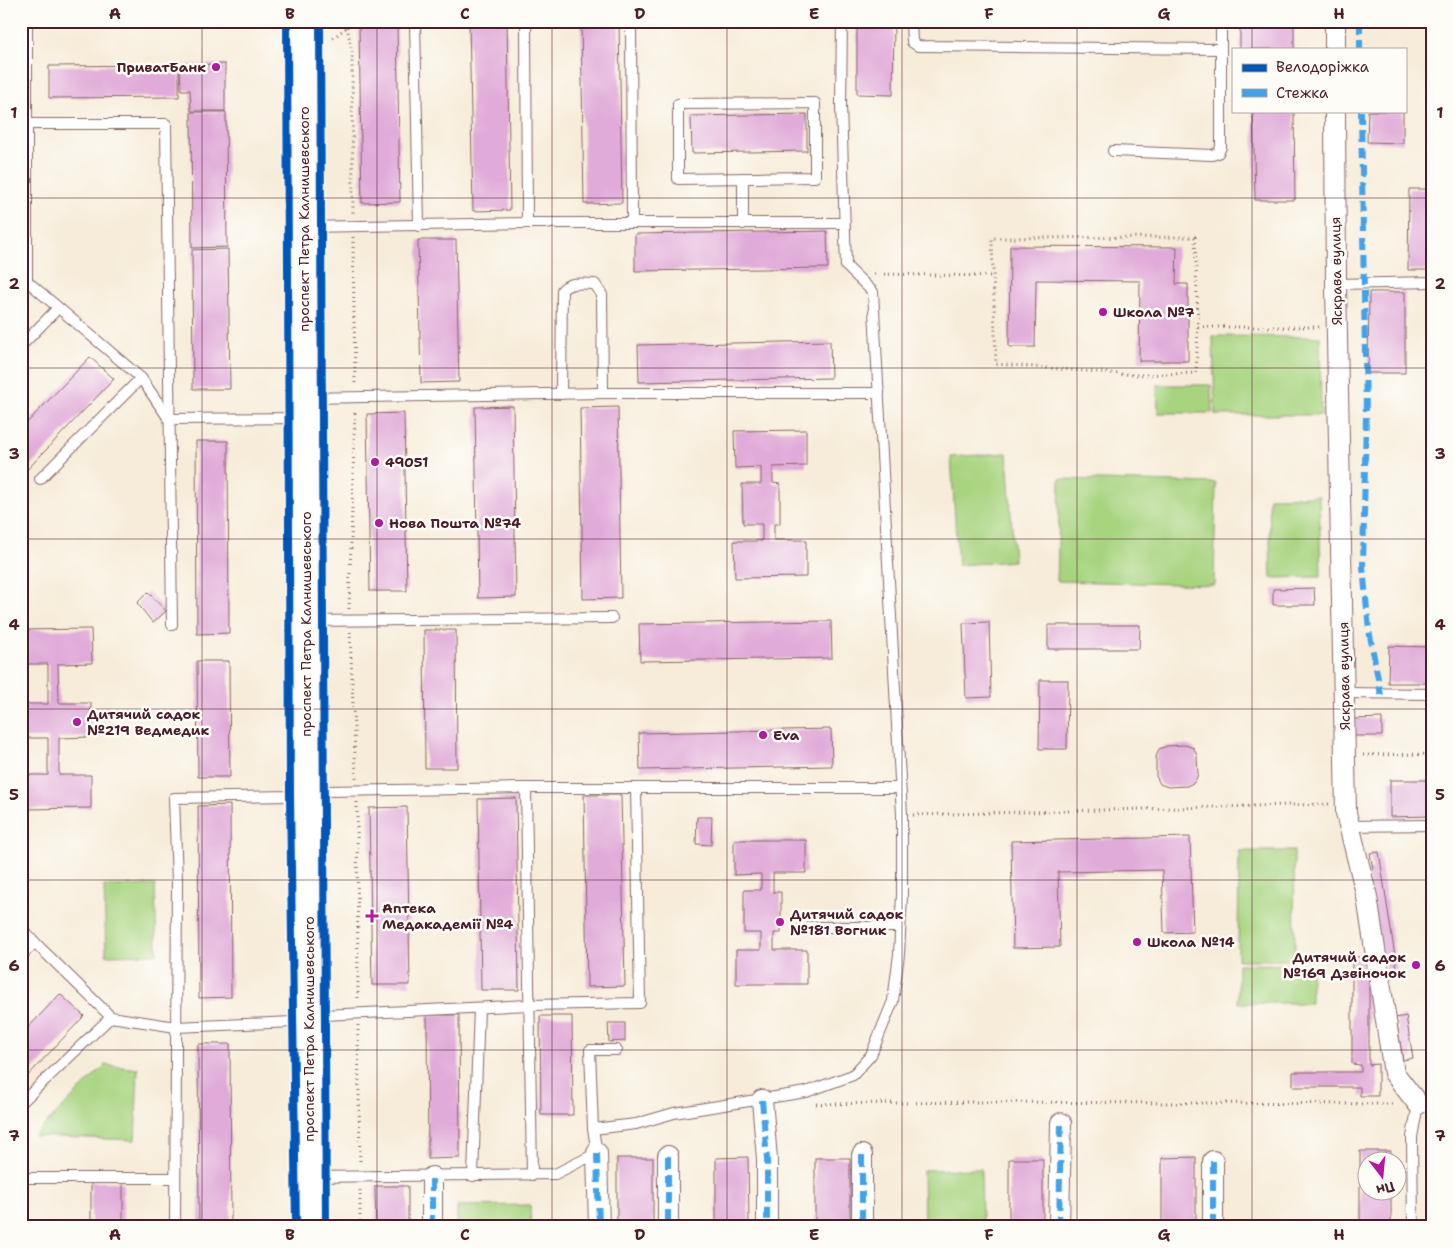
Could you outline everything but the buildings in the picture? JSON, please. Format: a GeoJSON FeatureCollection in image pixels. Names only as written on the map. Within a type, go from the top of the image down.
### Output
{"type":"FeatureCollection","features":[{"type":"Feature","properties":{"kind":"street","name":"проспект Петра Калнишевського"},"geometry":{"type":"LineString","coordinates":[[304,21],[310,1227]]}},
{"type":"Feature","properties":{"kind":"street"},"geometry":{"type":"LineString","coordinates":[[1335,21],[1335,48]]}},
{"type":"Feature","properties":{"kind":"street","name":"Яскрава вулиця"},"geometry":{"type":"LineString","coordinates":[[1335,112],[1336,284],[1347,819],[1367,897],[1394,1073],[1426,1105]]}},
{"type":"Feature","properties":{"kind":"street"},"geometry":{"type":"LineString","coordinates":[[762,1100],[767,1159],[767,1227]]}},
{"type":"Feature","properties":{"kind":"street"},"geometry":{"type":"LineString","coordinates":[[1059,1227],[1061,1123]]}},
{"type":"Feature","properties":{"kind":"street"},"geometry":{"type":"LineString","coordinates":[[597,1153],[599,1227]]}},
{"type":"Feature","properties":{"kind":"street"},"geometry":{"type":"LineString","coordinates":[[862,1155],[862,1227]]}},
{"type":"Feature","properties":{"kind":"street"},"geometry":{"type":"LineString","coordinates":[[668,1156],[668,1227]]}},
{"type":"Feature","properties":{"kind":"street"},"geometry":{"type":"LineString","coordinates":[[1213,1161],[1213,1227]]}},
{"type":"Feature","properties":{"kind":"street"},"geometry":{"type":"LineString","coordinates":[[432,1176],[432,1227]]}},
{"type":"Feature","properties":{"kind":"lane"},"geometry":{"type":"LineString","coordinates":[[27,21],[24,281],[141,378],[169,419]]}},
{"type":"Feature","properties":{"kind":"lane"},"geometry":{"type":"LineString","coordinates":[[415,21],[419,226]]}},
{"type":"Feature","properties":{"kind":"lane"},"geometry":{"type":"LineString","coordinates":[[526,21],[527,223]]}},
{"type":"Feature","properties":{"kind":"lane"},"geometry":{"type":"LineString","coordinates":[[631,21],[632,223]]}},
{"type":"Feature","properties":{"kind":"lane"},"geometry":{"type":"LineString","coordinates":[[593,1129],[636,1124],[674,1113],[806,1092],[853,1075],[871,1055],[893,1001],[900,927],[902,815],[873,292],[846,266],[841,105],[842,21]]}},
{"type":"Feature","properties":{"kind":"lane"},"geometry":{"type":"LineString","coordinates":[[911,21],[912,42],[918,46],[1221,49]]}},
{"type":"Feature","properties":{"kind":"lane"},"geometry":{"type":"LineString","coordinates":[[1113,151],[1212,155],[1218,153],[1221,147],[1221,21]]}},
{"type":"Feature","properties":{"kind":"lane"},"geometry":{"type":"LineString","coordinates":[[815,102],[815,177],[743,178],[678,179],[678,104],[815,102]]}},
{"type":"Feature","properties":{"kind":"lane"},"geometry":{"type":"LineString","coordinates":[[27,124],[166,124],[172,625]]}},
{"type":"Feature","properties":{"kind":"lane"},"geometry":{"type":"LineString","coordinates":[[743,178],[743,224]]}},
{"type":"Feature","properties":{"kind":"lane"},"geometry":{"type":"LineString","coordinates":[[304,227],[527,223],[844,223]]}},
{"type":"Feature","properties":{"kind":"lane"},"geometry":{"type":"LineString","coordinates":[[1336,284],[1433,282]]}},
{"type":"Feature","properties":{"kind":"lane"},"geometry":{"type":"LineString","coordinates":[[561,394],[562,290],[566,285],[572,284],[595,284],[602,295],[603,393]]}},
{"type":"Feature","properties":{"kind":"lane"},"geometry":{"type":"LineString","coordinates":[[21,346],[58,308]]}},
{"type":"Feature","properties":{"kind":"lane"},"geometry":{"type":"LineString","coordinates":[[40,480],[141,378]]}},
{"type":"Feature","properties":{"kind":"lane"},"geometry":{"type":"LineString","coordinates":[[169,419],[305,408],[561,394],[880,393]]}},
{"type":"Feature","properties":{"kind":"lane"},"geometry":{"type":"LineString","coordinates":[[306,621],[612,618]]}},
{"type":"Feature","properties":{"kind":"lane"},"geometry":{"type":"LineString","coordinates":[[1344,693],[1433,694]]}},
{"type":"Feature","properties":{"kind":"lane"},"geometry":{"type":"LineString","coordinates":[[176,1227],[177,880],[174,798],[290,796],[308,792],[526,788],[900,788]]}},
{"type":"Feature","properties":{"kind":"lane"},"geometry":{"type":"LineString","coordinates":[[526,788],[532,1175]]}},
{"type":"Feature","properties":{"kind":"lane"},"geometry":{"type":"LineString","coordinates":[[21,929],[111,1017],[176,1027],[293,1022],[324,1015],[529,1005],[640,1003],[636,788]]}},
{"type":"Feature","properties":{"kind":"lane"},"geometry":{"type":"LineString","coordinates":[[1347,819],[1433,825]]}},
{"type":"Feature","properties":{"kind":"lane"},"geometry":{"type":"LineString","coordinates":[[804,927],[900,927]]}},
{"type":"Feature","properties":{"kind":"lane"},"geometry":{"type":"LineString","coordinates":[[21,956],[35,942]]}},
{"type":"Feature","properties":{"kind":"lane"},"geometry":{"type":"LineString","coordinates":[[473,1176],[478,1008]]}},
{"type":"Feature","properties":{"kind":"lane"},"geometry":{"type":"LineString","coordinates":[[21,1103],[111,1017]]}},
{"type":"Feature","properties":{"kind":"lane"},"geometry":{"type":"LineString","coordinates":[[310,1177],[555,1174],[597,1153],[593,1129],[590,1050],[617,1050]]}},
{"type":"Feature","properties":{"kind":"lane"},"geometry":{"type":"LineString","coordinates":[[1412,1227],[1412,1137],[1426,1105]]}},
{"type":"Feature","properties":{"kind":"lane"},"geometry":{"type":"LineString","coordinates":[[21,1178],[175,1178]]}},
{"type":"Feature","properties":{"kind":"path"},"geometry":{"type":"LineString","coordinates":[[334,38],[355,21]]}},
{"type":"Feature","properties":{"kind":"path"},"geometry":{"type":"LineString","coordinates":[[1195,237],[1198,327],[1196,374],[1136,375],[996,364],[992,238],[1195,237]]}},
{"type":"Feature","properties":{"kind":"path"},"geometry":{"type":"LineString","coordinates":[[854,274],[994,276]]}},
{"type":"Feature","properties":{"kind":"path"},"geometry":{"type":"LineString","coordinates":[[1198,327],[1325,327]]}},
{"type":"Feature","properties":{"kind":"path"},"geometry":{"type":"LineString","coordinates":[[1362,755],[1433,754]]}},
{"type":"Feature","properties":{"kind":"path"},"geometry":{"type":"LineString","coordinates":[[902,815],[1337,804],[1347,819]]}},
{"type":"Feature","properties":{"kind":"path"},"geometry":{"type":"LineString","coordinates":[[812,1104],[987,1102],[1426,1105]]}},
{"type":"Feature","properties":{"kind":"green space"},"geometry":{"type":"Polygon","coordinates":[[[1213,336],[1320,337],[1321,415],[1215,415],[1213,336]]]}},
{"type":"Feature","properties":{"kind":"green space"},"geometry":{"type":"Polygon","coordinates":[[[1157,385],[1211,385],[1212,413],[1158,413],[1157,385]]]}},
{"type":"Feature","properties":{"kind":"green space"},"geometry":{"type":"Polygon","coordinates":[[[1007,453],[1014,561],[958,565],[951,457],[1007,453]]]}},
{"type":"Feature","properties":{"kind":"green space"},"geometry":{"type":"Polygon","coordinates":[[[1060,479],[1216,483],[1214,585],[1057,581],[1060,479]]]}},
{"type":"Feature","properties":{"kind":"green space"},"geometry":{"type":"Polygon","coordinates":[[[1319,496],[1321,577],[1271,578],[1269,497],[1319,496]]]}},
{"type":"Feature","properties":{"kind":"green space"},"geometry":{"type":"Polygon","coordinates":[[[1239,851],[1294,851],[1295,960],[1238,960],[1239,851]]]}},
{"type":"Feature","properties":{"kind":"green space"},"geometry":{"type":"Polygon","coordinates":[[[155,885],[157,954],[106,955],[104,886],[155,885]]]}},
{"type":"Feature","properties":{"kind":"green space"},"geometry":{"type":"Polygon","coordinates":[[[1238,964],[1311,965],[1311,1003],[1238,1003],[1238,964]]]}},
{"type":"Feature","properties":{"kind":"green space"},"geometry":{"type":"Polygon","coordinates":[[[105,1065],[138,1069],[135,1140],[34,1136],[105,1065]]]}},
{"type":"Feature","properties":{"kind":"green space"},"geometry":{"type":"Polygon","coordinates":[[[981,1169],[982,1227],[924,1227],[923,1170],[981,1169]]]}},
{"type":"Feature","properties":{"kind":"green space"},"geometry":{"type":"Polygon","coordinates":[[[530,1205],[531,1227],[457,1227],[457,1206],[530,1205]]]}},
{"type":"Feature","properties":{"kind":"marked path"},"geometry":{"type":"LineString","coordinates":[[1360,21],[1360,48]]}},
{"type":"Feature","properties":{"kind":"marked path"},"geometry":{"type":"LineString","coordinates":[[1361,112],[1366,414],[1363,567],[1369,630],[1381,695]]}},
{"type":"Feature","properties":{"kind":"marked path"},"geometry":{"type":"LineString","coordinates":[[762,1100],[767,1159],[767,1227]]}},
{"type":"Feature","properties":{"kind":"marked path"},"geometry":{"type":"LineString","coordinates":[[1059,1227],[1061,1123]]}},
{"type":"Feature","properties":{"kind":"marked path"},"geometry":{"type":"LineString","coordinates":[[597,1153],[599,1227]]}},
{"type":"Feature","properties":{"kind":"marked path"},"geometry":{"type":"LineString","coordinates":[[862,1155],[862,1227]]}},
{"type":"Feature","properties":{"kind":"marked path"},"geometry":{"type":"LineString","coordinates":[[668,1156],[668,1227]]}},
{"type":"Feature","properties":{"kind":"marked path"},"geometry":{"type":"LineString","coordinates":[[1213,1161],[1213,1227]]}},
{"type":"Feature","properties":{"kind":"marked path"},"geometry":{"type":"LineString","coordinates":[[432,1177],[432,1227]]}},
{"type":"Feature","properties":{"kind":"cycle path"},"geometry":{"type":"LineString","coordinates":[[287,21],[290,796],[296,1227]]}},
{"type":"Feature","properties":{"kind":"cycle path"},"geometry":{"type":"LineString","coordinates":[[320,21],[326,1227]]}},
{"type":"Feature","properties":{"kind":"place","name":"ПриватБанк"},"geometry":{"type":"Point","coordinates":[216,67]}},
{"type":"Feature","properties":{"kind":"place","name":"Школа №7"},"geometry":{"type":"Point","coordinates":[1103,312]}},
{"type":"Feature","properties":{"kind":"place","name":"49051"},"geometry":{"type":"Point","coordinates":[375,462]}},
{"type":"Feature","properties":{"kind":"place","name":"Нова Пошта №74"},"geometry":{"type":"Point","coordinates":[379,523]}},
{"type":"Feature","properties":{"kind":"place","name":"Дитячий садок №219 Ведмедик"},"geometry":{"type":"Point","coordinates":[77,722]}},
{"type":"Feature","properties":{"kind":"place","name":"Eva"},"geometry":{"type":"Point","coordinates":[763,735]}},
{"type":"Feature","properties":{"kind":"place","name":"Аптека Медакадемії №4"},"geometry":{"type":"Point","coordinates":[372,916]}},
{"type":"Feature","properties":{"kind":"place","name":"Дитячий садок №181 Вогник"},"geometry":{"type":"Point","coordinates":[780,922]}},
{"type":"Feature","properties":{"kind":"place","name":"Школа №14"},"geometry":{"type":"Point","coordinates":[1137,942]}},
{"type":"Feature","properties":{"kind":"place","name":"Дитячий садок №169 Дзвіночок"},"geometry":{"type":"Point","coordinates":[1416,965]}}]}
